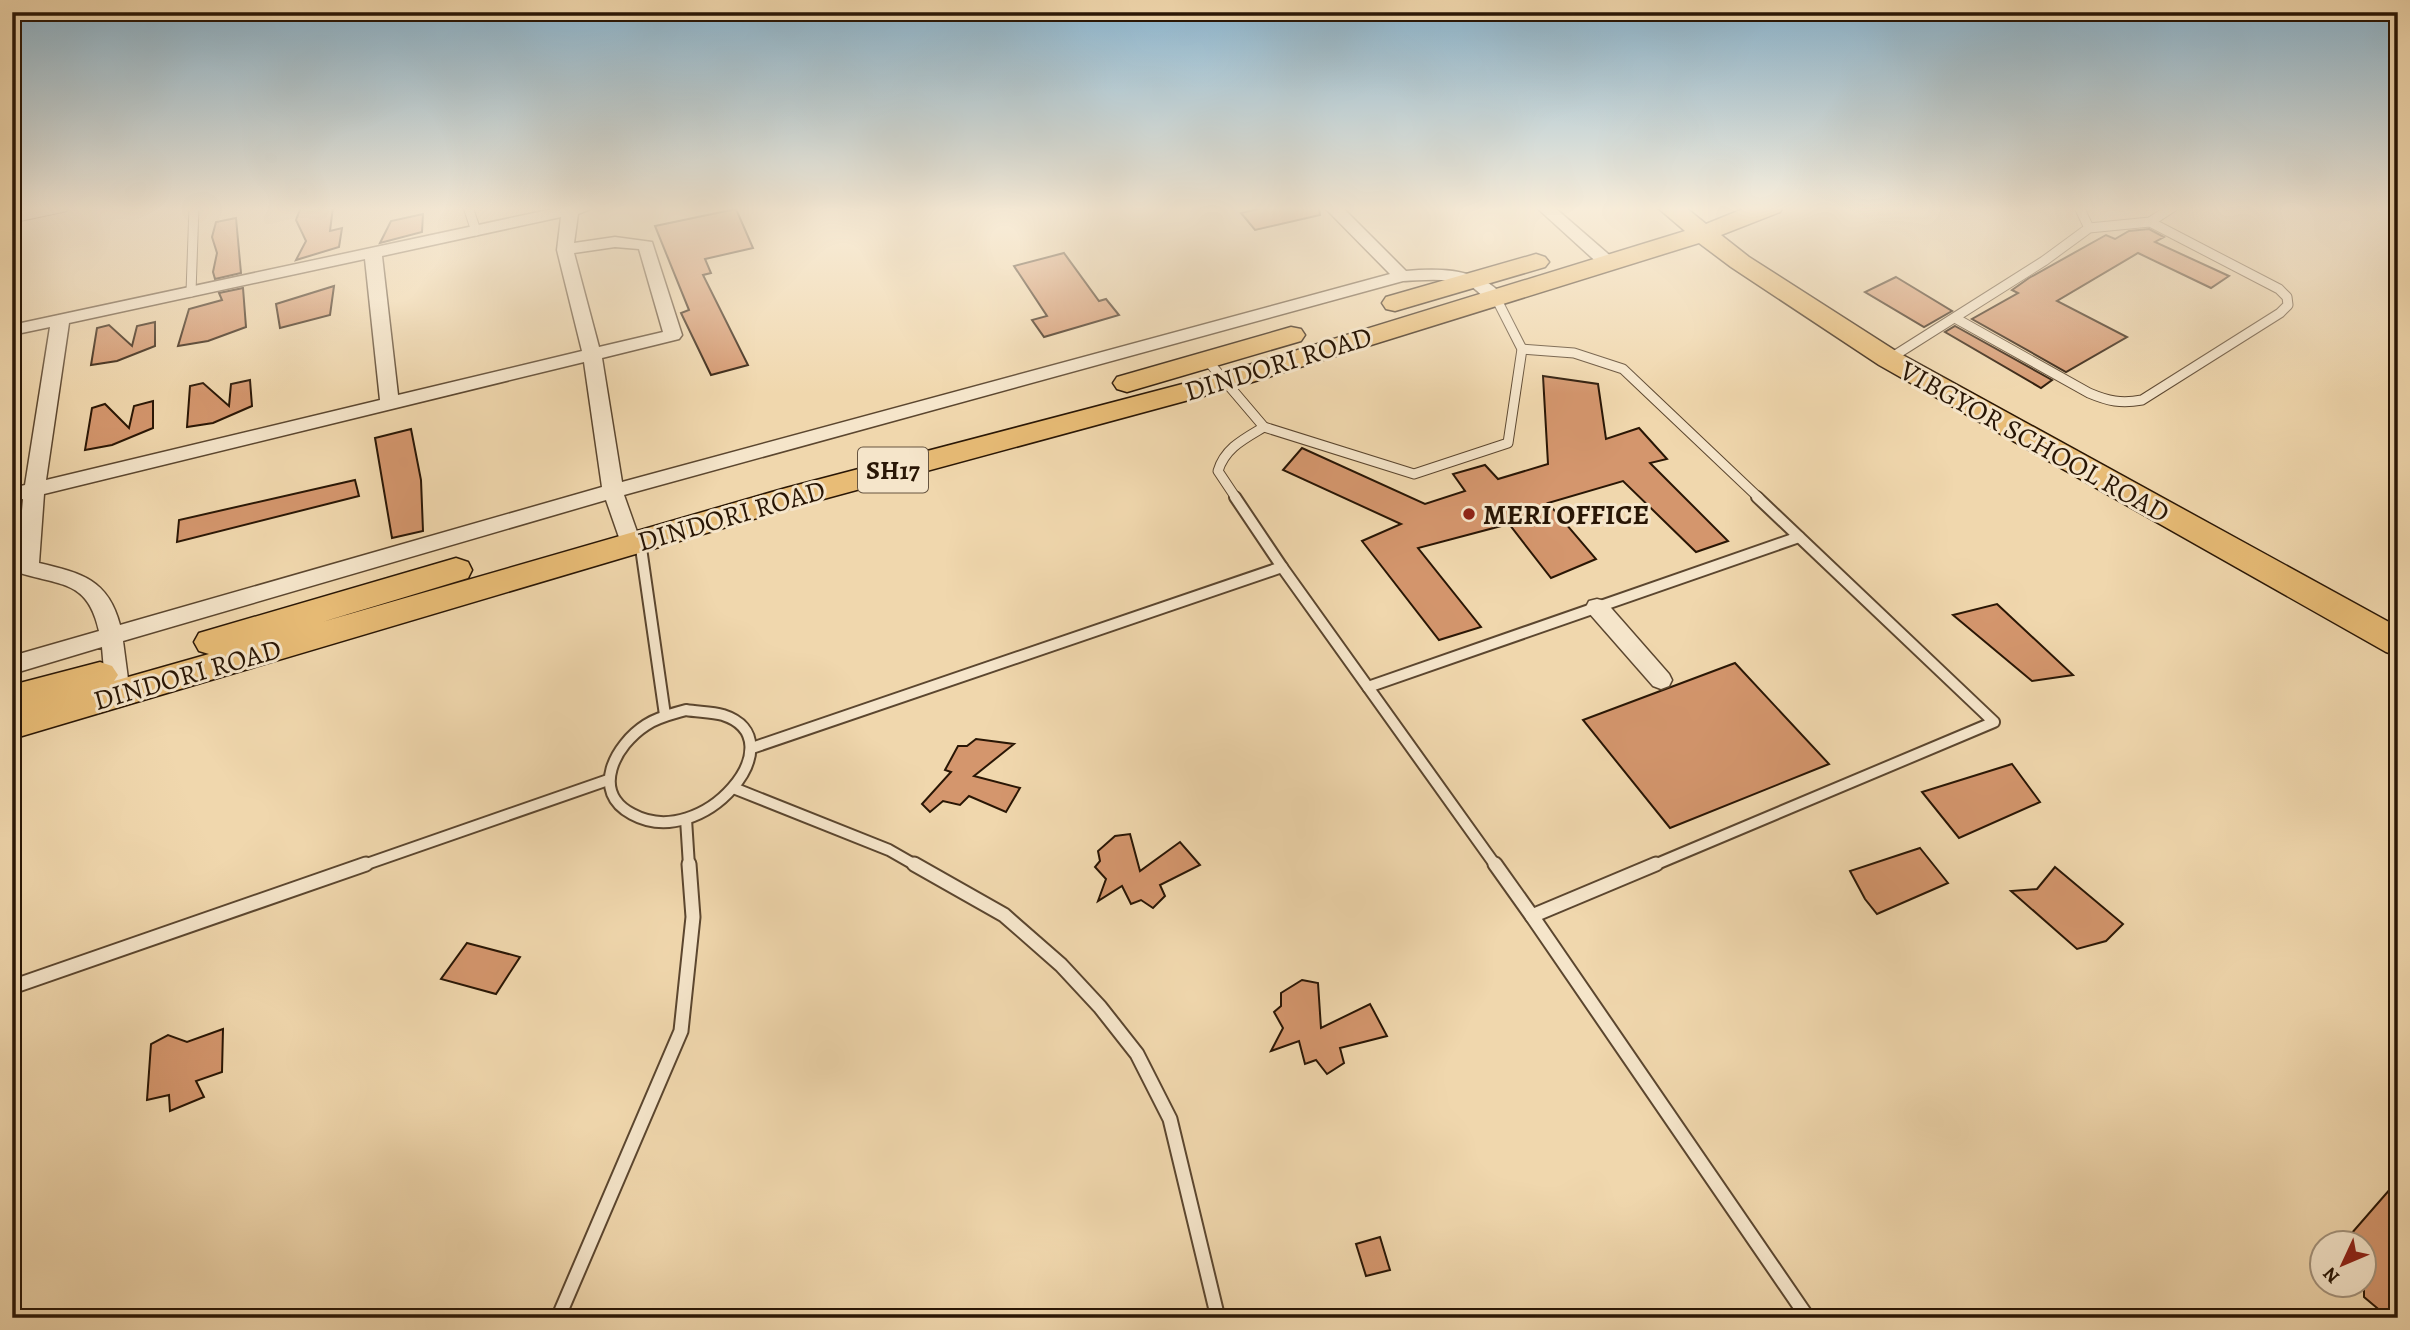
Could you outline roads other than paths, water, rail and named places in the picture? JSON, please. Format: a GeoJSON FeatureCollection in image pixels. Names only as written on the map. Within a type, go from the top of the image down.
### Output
{"type":"FeatureCollection","features":[{"type":"Feature","properties":{"kind":"main road"},"geometry":{"type":"LineString","coordinates":[[1215,371],[1471,279],[1524,269]]}},
{"type":"Feature","properties":{"kind":"main road","name":"DINDORI ROAD"},"geometry":{"type":"LineString","coordinates":[[12,725],[117,682],[1215,371],[1496,298],[1565,269]]}},
{"type":"Feature","properties":{"kind":"main road","name":"VIBGYOR SCHOOL ROAD"},"geometry":{"type":"LineString","coordinates":[[1752,269],[1898,355],[2396,632]]}},
{"type":"Feature","properties":{"kind":"main road"},"geometry":{"type":"LineString","coordinates":[[12,699],[117,682]]}},
{"type":"Feature","properties":{"kind":"street"},"geometry":{"type":"LineString","coordinates":[[12,331],[298,269]]}},
{"type":"Feature","properties":{"kind":"street"},"geometry":{"type":"LineString","coordinates":[[375,269],[390,404]]}},
{"type":"Feature","properties":{"kind":"street"},"geometry":{"type":"LineString","coordinates":[[570,269],[593,355],[613,491],[632,535]]}},
{"type":"Feature","properties":{"kind":"street"},"geometry":{"type":"LineString","coordinates":[[12,495],[673,335],[653,269]]}},
{"type":"Feature","properties":{"kind":"street"},"geometry":{"type":"LineString","coordinates":[[1395,269],[1402,276]]}},
{"type":"Feature","properties":{"kind":"street"},"geometry":{"type":"LineString","coordinates":[[12,665],[613,491],[1402,276],[1428,274],[1471,279],[1496,298]]}},
{"type":"Feature","properties":{"kind":"street"},"geometry":{"type":"LineString","coordinates":[[60,321],[20,571],[86,586],[101,602],[112,636],[117,682]]}},
{"type":"Feature","properties":{"kind":"street"},"geometry":{"type":"LineString","coordinates":[[1597,607],[1661,680]]}},
{"type":"Feature","properties":{"kind":"lane"},"geometry":{"type":"LineString","coordinates":[[191,292],[192,269]]}},
{"type":"Feature","properties":{"kind":"lane"},"geometry":{"type":"LineString","coordinates":[[1898,355],[2028,269]]}},
{"type":"Feature","properties":{"kind":"lane"},"geometry":{"type":"LineString","coordinates":[[1955,318],[2089,393],[2112,402],[2126,403],[2142,400],[2280,313],[2288,305],[2287,297],[2278,289],[2240,269]]}},
{"type":"Feature","properties":{"kind":"lane"},"geometry":{"type":"LineString","coordinates":[[1215,371],[1264,427],[1414,474],[1508,443],[1522,349],[1496,298]]}},
{"type":"Feature","properties":{"kind":"lane"},"geometry":{"type":"LineString","coordinates":[[1522,349],[1553,349],[1588,355],[1623,369],[1994,722],[1532,916]]}},
{"type":"Feature","properties":{"kind":"lane"},"geometry":{"type":"LineString","coordinates":[[1264,427],[1228,450],[1220,461],[1218,471],[1282,567],[1532,916],[1808,1318]]}},
{"type":"Feature","properties":{"kind":"lane"},"geometry":{"type":"LineString","coordinates":[[632,535],[665,715]]}},
{"type":"Feature","properties":{"kind":"lane"},"geometry":{"type":"LineString","coordinates":[[1368,687],[1799,537]]}},
{"type":"Feature","properties":{"kind":"lane"},"geometry":{"type":"LineString","coordinates":[[752,748],[1282,567]]}},
{"type":"Feature","properties":{"kind":"lane"},"geometry":{"type":"LineString","coordinates":[[686,710],[706,710],[727,716],[742,727],[752,748],[747,773],[736,789],[718,805],[686,819],[662,822],[642,819],[623,810],[612,797],[608,780],[613,759],[624,742],[644,726],[665,715],[686,710]]}},
{"type":"Feature","properties":{"kind":"lane"},"geometry":{"type":"LineString","coordinates":[[12,987],[608,780]]}},
{"type":"Feature","properties":{"kind":"lane"},"geometry":{"type":"LineString","coordinates":[[736,789],[889,850],[1004,915],[1061,965],[1100,1007],[1137,1054],[1170,1119],[1218,1318]]}},
{"type":"Feature","properties":{"kind":"lane"},"geometry":{"type":"LineString","coordinates":[[558,1318],[681,1031],[693,918],[686,819]]}},
{"type":"Feature","properties":{"kind":"place","name":"MERI OFFICE"},"geometry":{"type":"Point","coordinates":[1469,514]}}]}
